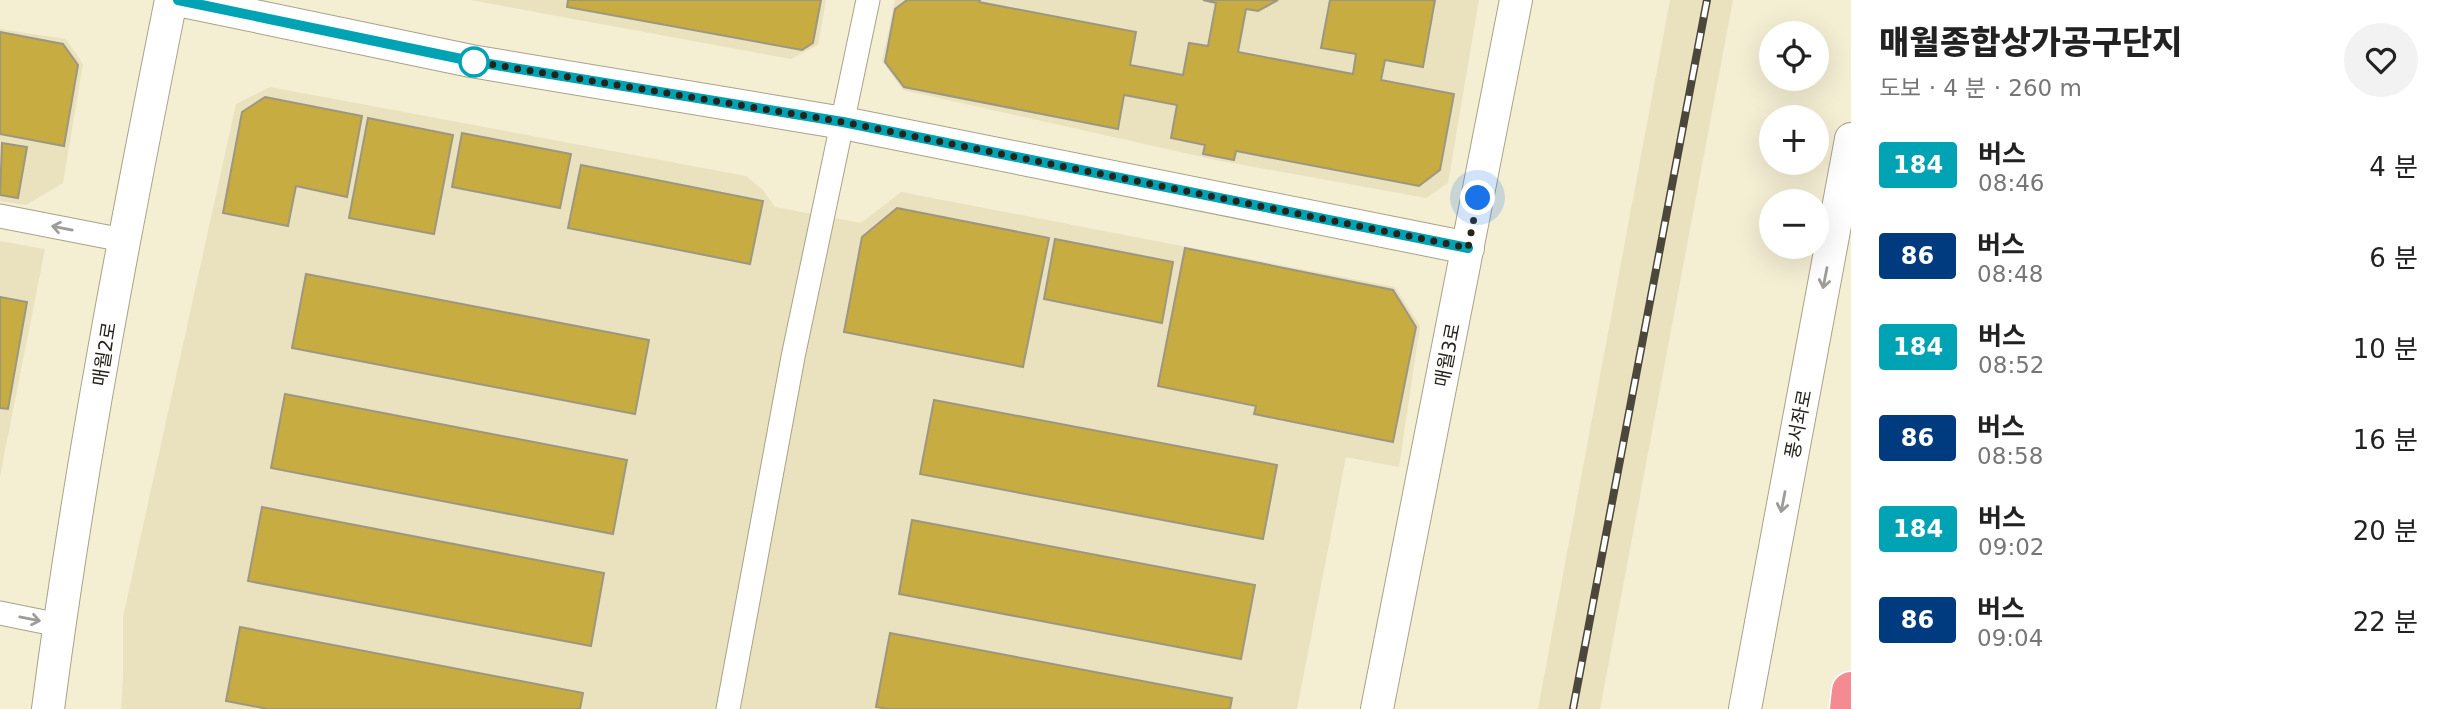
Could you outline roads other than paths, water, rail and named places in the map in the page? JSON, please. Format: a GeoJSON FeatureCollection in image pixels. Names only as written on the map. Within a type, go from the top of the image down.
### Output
{"type":"FeatureCollection","features":[{"type":"Feature","properties":{"kind":"highway"},"geometry":{"type":"LineString","coordinates":[[1849,709],[1851,691]]}},
{"type":"Feature","properties":{"kind":"street","name":"매월2로"},"geometry":{"type":"LineString","coordinates":[[48,709],[59,625],[123,240],[171,0]]}},
{"type":"Feature","properties":{"kind":"street"},"geometry":{"type":"LineString","coordinates":[[178,0],[471,61],[843,122],[1468,248]]}},
{"type":"Feature","properties":{"kind":"street"},"geometry":{"type":"LineString","coordinates":[[728,709],[793,357],[868,0]]}},
{"type":"Feature","properties":{"kind":"street","name":"매월3로"},"geometry":{"type":"LineString","coordinates":[[1377,709],[1516,0]]}},
{"type":"Feature","properties":{"kind":"street","name":"풍서좌로"},"geometry":{"type":"LineString","coordinates":[[1745,709],[1851,139]]}},
{"type":"Feature","properties":{"kind":"street"},"geometry":{"type":"LineString","coordinates":[[0,216],[123,240]]}},
{"type":"Feature","properties":{"kind":"street"},"geometry":{"type":"LineString","coordinates":[[0,613],[59,625]]}},
{"type":"Feature","properties":{"kind":"railway"},"geometry":{"type":"LineString","coordinates":[[1573,709],[1707,0]]}}]}
